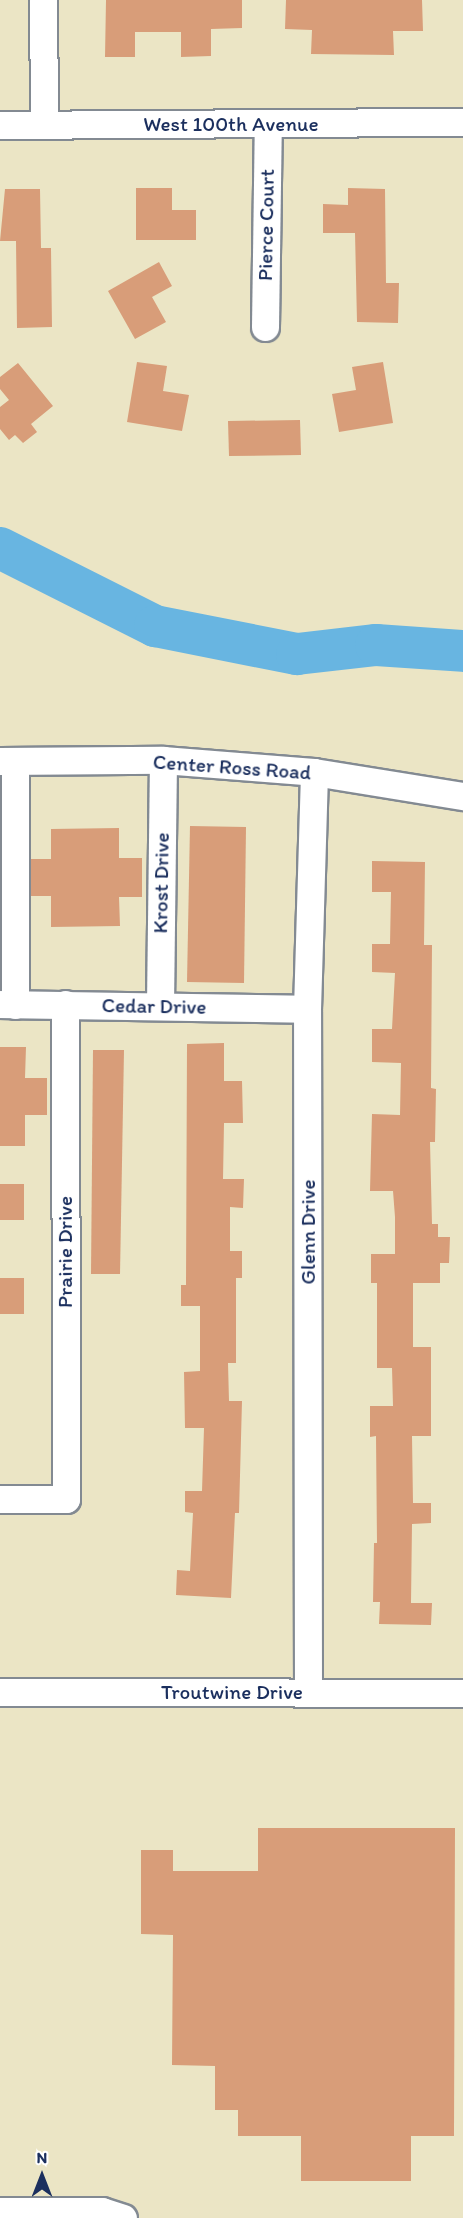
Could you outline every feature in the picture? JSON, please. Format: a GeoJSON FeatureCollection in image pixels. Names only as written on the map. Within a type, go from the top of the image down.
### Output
{"type":"FeatureCollection","features":[{"type":"Feature","properties":{"kind":"street"},"geometry":{"type":"LineString","coordinates":[[43,0],[44,125]]}},
{"type":"Feature","properties":{"kind":"street","name":"West 100th Avenue"},"geometry":{"type":"LineString","coordinates":[[0,125],[463,122]]}},
{"type":"Feature","properties":{"kind":"street","name":"Pierce Court"},"geometry":{"type":"LineString","coordinates":[[265,327],[268,124]]}},
{"type":"Feature","properties":{"kind":"street","name":"Center Ross Road"},"geometry":{"type":"LineString","coordinates":[[7,761],[163,760],[314,772],[463,796]]}},
{"type":"Feature","properties":{"kind":"street","name":"Krost Drive"},"geometry":{"type":"LineString","coordinates":[[160,1005],[163,760]]}},
{"type":"Feature","properties":{"kind":"street"},"geometry":{"type":"LineString","coordinates":[[7,761],[8,1005]]}},
{"type":"Feature","properties":{"kind":"street","name":"Glenn Drive"},"geometry":{"type":"LineString","coordinates":[[308,1693],[307,1010],[314,772]]}},
{"type":"Feature","properties":{"kind":"street","name":"Prairie Drive"},"geometry":{"type":"LineString","coordinates":[[0,1499],[66,1499],[65,1004]]}},
{"type":"Feature","properties":{"kind":"street","name":"Cedar Drive"},"geometry":{"type":"LineString","coordinates":[[8,1005],[160,1005],[307,1010]]}},
{"type":"Feature","properties":{"kind":"street","name":"Troutwine Drive"},"geometry":{"type":"LineString","coordinates":[[0,1692],[463,1693]]}},
{"type":"Feature","properties":{"kind":"street"},"geometry":{"type":"LineString","coordinates":[[0,2211],[102,2211],[123,2218]]}},
{"type":"Feature","properties":{"kind":"building"},"geometry":{"type":"Polygon","coordinates":[[[106,0],[242,0],[242,28],[211,29],[211,56],[181,57],[181,32],[135,32],[135,57],[105,57],[106,0]]]}},
{"type":"Feature","properties":{"kind":"building"},"geometry":{"type":"Polygon","coordinates":[[[286,0],[422,0],[423,31],[393,31],[394,55],[311,54],[312,30],[285,29],[286,0]]]}},
{"type":"Feature","properties":{"kind":"building"},"geometry":{"type":"Polygon","coordinates":[[[136,188],[172,188],[172,210],[196,210],[196,240],[136,240],[136,188]]]}},
{"type":"Feature","properties":{"kind":"building"},"geometry":{"type":"Polygon","coordinates":[[[348,188],[385,189],[386,283],[399,283],[398,323],[357,322],[355,233],[323,233],[323,204],[348,205],[348,188]]]}},
{"type":"Feature","properties":{"kind":"building"},"geometry":{"type":"Polygon","coordinates":[[[5,189],[40,189],[41,248],[51,248],[52,327],[17,328],[16,241],[0,241],[5,189]]]}},
{"type":"Feature","properties":{"kind":"building"},"geometry":{"type":"Polygon","coordinates":[[[159,262],[172,286],[152,297],[166,322],[135,339],[108,291],[159,262]]]}},
{"type":"Feature","properties":{"kind":"building"},"geometry":{"type":"Polygon","coordinates":[[[137,362],[167,366],[163,391],[189,395],[182,431],[127,422],[137,362]]]}},
{"type":"Feature","properties":{"kind":"building"},"geometry":{"type":"Polygon","coordinates":[[[383,362],[393,423],[339,432],[332,394],[356,390],[352,367],[383,362]]]}},
{"type":"Feature","properties":{"kind":"building"},"geometry":{"type":"Polygon","coordinates":[[[18,363],[53,406],[31,424],[37,432],[23,443],[15,435],[9,440],[0,429],[0,407],[9,400],[0,389],[0,377],[18,363]]]}},
{"type":"Feature","properties":{"kind":"building"},"geometry":{"type":"Polygon","coordinates":[[[300,420],[301,455],[229,456],[228,421],[300,420]]]}},
{"type":"Feature","properties":{"kind":"building"},"geometry":{"type":"Polygon","coordinates":[[[190,826],[246,827],[244,983],[187,982],[190,826]]]}},
{"type":"Feature","properties":{"kind":"building"},"geometry":{"type":"Polygon","coordinates":[[[119,828],[119,858],[142,858],[142,897],[119,897],[120,926],[51,927],[51,896],[31,896],[31,859],[51,859],[51,829],[119,828]]]}},
{"type":"Feature","properties":{"kind":"building"},"geometry":{"type":"Polygon","coordinates":[[[372,861],[425,862],[424,945],[432,945],[431,1088],[436,1089],[435,1142],[430,1142],[432,1224],[438,1224],[438,1237],[450,1237],[449,1263],[440,1263],[440,1283],[413,1283],[413,1347],[431,1347],[431,1436],[412,1436],[413,1503],[431,1503],[431,1523],[412,1524],[411,1603],[432,1603],[431,1625],[379,1624],[380,1602],[373,1602],[374,1543],[377,1543],[376,1436],[370,1437],[370,1406],[393,1406],[392,1368],[377,1368],[377,1283],[371,1283],[371,1254],[395,1254],[395,1217],[393,1191],[370,1191],[372,1114],[400,1115],[401,1063],[372,1062],[372,1029],[392,1029],[395,973],[372,972],[372,944],[390,944],[391,892],[372,892],[372,861]]]}},
{"type":"Feature","properties":{"kind":"building"},"geometry":{"type":"Polygon","coordinates":[[[224,1043],[224,1081],[242,1081],[243,1123],[224,1123],[223,1179],[244,1179],[243,1208],[230,1207],[230,1251],[242,1251],[242,1278],[236,1278],[236,1363],[228,1363],[229,1401],[242,1401],[239,1513],[235,1513],[231,1598],[176,1595],[177,1570],[190,1571],[193,1513],[185,1512],[185,1491],[202,1491],[204,1428],[185,1428],[184,1372],[200,1371],[200,1306],[181,1306],[181,1285],[186,1285],[187,1044],[224,1043]]]}},
{"type":"Feature","properties":{"kind":"building"},"geometry":{"type":"Polygon","coordinates":[[[0,1047],[26,1047],[25,1078],[47,1078],[47,1115],[25,1115],[25,1146],[0,1146],[0,1047]]]}},
{"type":"Feature","properties":{"kind":"building"},"geometry":{"type":"Polygon","coordinates":[[[93,1050],[124,1050],[120,1274],[91,1274],[93,1050]]]}},
{"type":"Feature","properties":{"kind":"building"},"geometry":{"type":"Polygon","coordinates":[[[0,1184],[24,1184],[24,1220],[0,1220],[0,1184]]]}},
{"type":"Feature","properties":{"kind":"building"},"geometry":{"type":"Polygon","coordinates":[[[0,1278],[24,1278],[24,1314],[0,1314],[0,1278]]]}},
{"type":"Feature","properties":{"kind":"building"},"geometry":{"type":"Polygon","coordinates":[[[258,1828],[455,1828],[454,2136],[411,2136],[411,2181],[301,2181],[301,2136],[238,2136],[238,2110],[215,2110],[215,2066],[172,2065],[173,1935],[141,1934],[141,1850],[173,1850],[173,1871],[258,1871],[258,1828]]]}},
{"type":"Feature","properties":{"kind":"waterway"},"geometry":{"type":"LineString","coordinates":[[0,548],[155,626],[297,654],[376,645],[463,651]]}}]}
